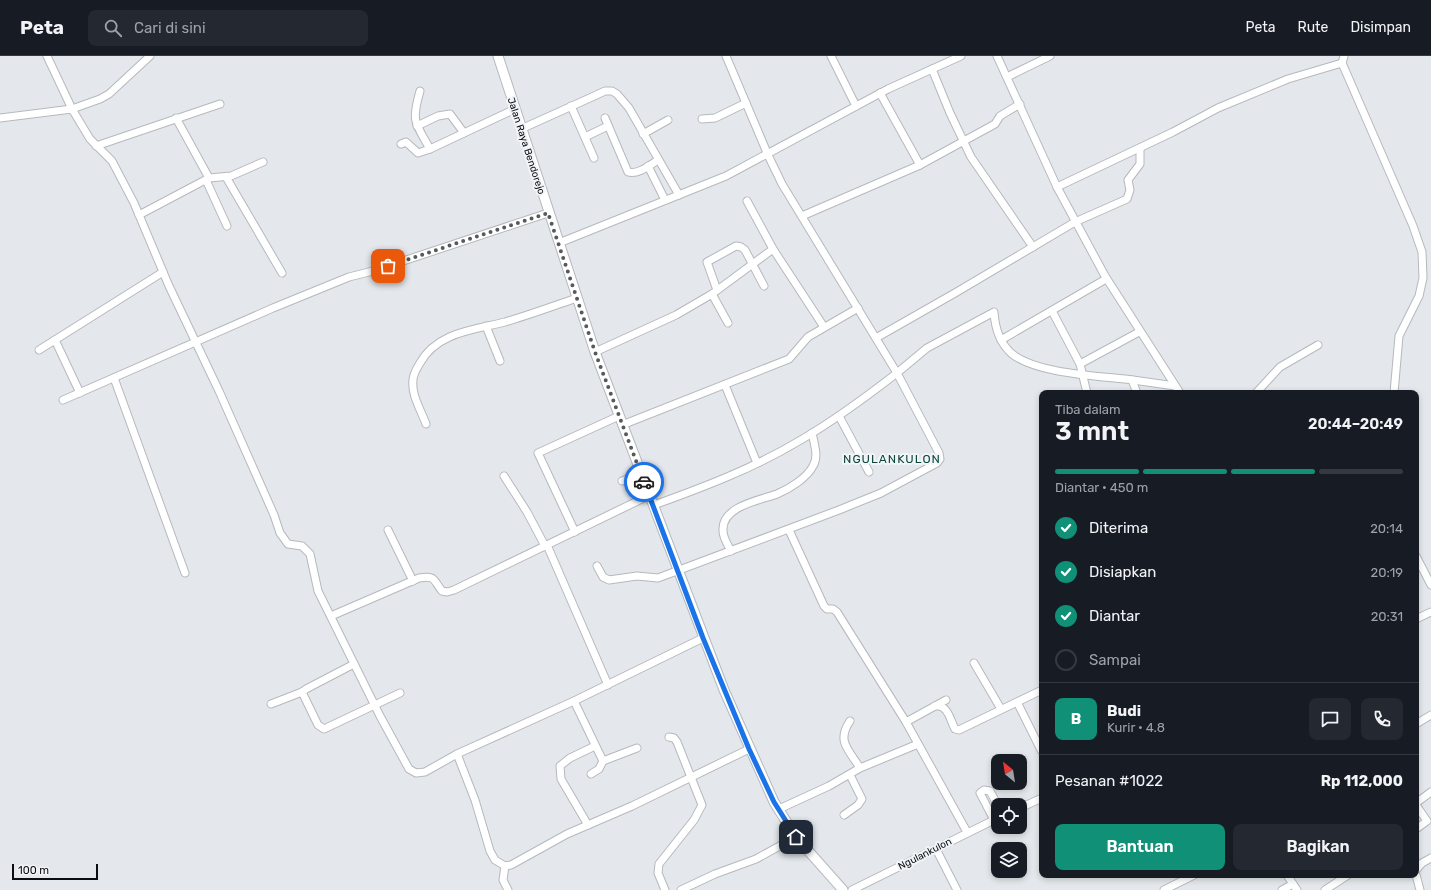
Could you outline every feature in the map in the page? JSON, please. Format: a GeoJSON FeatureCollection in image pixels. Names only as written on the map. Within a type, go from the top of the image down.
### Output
{"type":"FeatureCollection","features":[{"type":"Feature","properties":{"kind":"main road","name":"Jalan Raya Bendorejo"},"geometry":{"type":"LineString","coordinates":[[498,56],[548,213],[595,352],[703,638],[749,749],[779,809],[796,837],[843,890]]}},
{"type":"Feature","properties":{"kind":"street"},"geometry":{"type":"LineString","coordinates":[[47,56],[83,130],[96,146],[112,161],[139,215],[194,342],[219,391],[274,515],[280,533],[288,544],[302,546],[310,554],[318,591],[374,706],[409,769],[416,773],[425,772],[456,754],[574,701],[703,638]]}},
{"type":"Feature","properties":{"kind":"street"},"geometry":{"type":"LineString","coordinates":[[0,118],[72,109],[100,99],[109,94],[150,56]]}},
{"type":"Feature","properties":{"kind":"street"},"geometry":{"type":"LineString","coordinates":[[597,566],[603,576],[608,580],[637,576],[658,578],[789,530],[881,492],[925,470],[937,463],[940,459],[939,453],[898,373],[802,216],[768,155],[726,56]]}},
{"type":"Feature","properties":{"kind":"street"},"geometry":{"type":"LineString","coordinates":[[831,56],[856,106]]}},
{"type":"Feature","properties":{"kind":"street"},"geometry":{"type":"LineString","coordinates":[[559,243],[726,176],[768,155],[880,93],[961,56]]}},
{"type":"Feature","properties":{"kind":"street"},"geometry":{"type":"LineString","coordinates":[[998,56],[1075,222],[1106,279],[1138,332],[1178,390]]}},
{"type":"Feature","properties":{"kind":"street"},"geometry":{"type":"LineString","coordinates":[[1007,77],[1050,56]]}},
{"type":"Feature","properties":{"kind":"street"},"geometry":{"type":"LineString","coordinates":[[1058,187],[1140,148],[1218,108],[1288,79],[1343,60],[1413,226],[1422,252],[1427,277],[1399,336],[1394,390]]}},
{"type":"Feature","properties":{"kind":"street"},"geometry":{"type":"LineString","coordinates":[[932,69],[963,142],[977,168],[1033,247]]}},
{"type":"Feature","properties":{"kind":"street"},"geometry":{"type":"LineString","coordinates":[[420,91],[414,111],[414,119],[430,149]]}},
{"type":"Feature","properties":{"kind":"street"},"geometry":{"type":"LineString","coordinates":[[521,129],[605,91],[612,91],[617,94],[629,108],[679,195]]}},
{"type":"Feature","properties":{"kind":"street"},"geometry":{"type":"LineString","coordinates":[[880,93],[920,165]]}},
{"type":"Feature","properties":{"kind":"street"},"geometry":{"type":"LineString","coordinates":[[702,118],[715,118],[746,103]]}},
{"type":"Feature","properties":{"kind":"street"},"geometry":{"type":"LineString","coordinates":[[96,146],[220,104]]}},
{"type":"Feature","properties":{"kind":"street"},"geometry":{"type":"LineString","coordinates":[[802,216],[920,165],[997,123],[1000,116],[1020,104]]}},
{"type":"Feature","properties":{"kind":"street"},"geometry":{"type":"LineString","coordinates":[[571,106],[594,158]]}},
{"type":"Feature","properties":{"kind":"street"},"geometry":{"type":"LineString","coordinates":[[400,144],[406,142],[418,153],[430,149],[515,109]]}},
{"type":"Feature","properties":{"kind":"street"},"geometry":{"type":"LineString","coordinates":[[417,126],[438,116],[450,114],[464,133]]}},
{"type":"Feature","properties":{"kind":"street"},"geometry":{"type":"LineString","coordinates":[[176,118],[208,179],[227,226]]}},
{"type":"Feature","properties":{"kind":"street"},"geometry":{"type":"LineString","coordinates":[[605,118],[628,172],[632,173],[658,160]]}},
{"type":"Feature","properties":{"kind":"street"},"geometry":{"type":"LineString","coordinates":[[643,134],[668,120]]}},
{"type":"Feature","properties":{"kind":"street"},"geometry":{"type":"LineString","coordinates":[[585,137],[608,126]]}},
{"type":"Feature","properties":{"kind":"street"},"geometry":{"type":"LineString","coordinates":[[876,338],[1075,222],[1127,198],[1130,190],[1128,180],[1140,164],[1140,148]]}},
{"type":"Feature","properties":{"kind":"street"},"geometry":{"type":"LineString","coordinates":[[139,215],[208,179],[214,177],[226,177],[263,162]]}},
{"type":"Feature","properties":{"kind":"street"},"geometry":{"type":"LineString","coordinates":[[648,166],[665,200]]}},
{"type":"Feature","properties":{"kind":"street"},"geometry":{"type":"LineString","coordinates":[[226,177],[282,273]]}},
{"type":"Feature","properties":{"kind":"street"},"geometry":{"type":"LineString","coordinates":[[747,201],[773,249],[824,327]]}},
{"type":"Feature","properties":{"kind":"street"},"geometry":{"type":"LineString","coordinates":[[63,400],[194,342],[349,277],[373,271],[548,213]]}},
{"type":"Feature","properties":{"kind":"street"},"geometry":{"type":"LineString","coordinates":[[728,323],[715,292],[707,264],[708,261],[736,246],[741,247],[764,286]]}},
{"type":"Feature","properties":{"kind":"street"},"geometry":{"type":"LineString","coordinates":[[595,352],[676,315],[715,292],[773,249]]}},
{"type":"Feature","properties":{"kind":"street"},"geometry":{"type":"LineString","coordinates":[[39,350],[163,272]]}},
{"type":"Feature","properties":{"kind":"street"},"geometry":{"type":"LineString","coordinates":[[1001,340],[1106,279]]}},
{"type":"Feature","properties":{"kind":"street"},"geometry":{"type":"LineString","coordinates":[[426,424],[415,397],[413,379],[424,355],[446,338],[577,298]]}},
{"type":"Feature","properties":{"kind":"street"},"geometry":{"type":"LineString","coordinates":[[575,532],[538,453],[621,420],[725,385],[790,359],[803,342],[824,327],[858,308]]}},
{"type":"Feature","properties":{"kind":"street"},"geometry":{"type":"LineString","coordinates":[[1052,311],[1080,364],[1084,374],[1087,390]]}},
{"type":"Feature","properties":{"kind":"street"},"geometry":{"type":"LineString","coordinates":[[654,505],[685,494],[757,463],[812,433],[839,416],[898,373],[927,348],[994,312],[995,322],[1001,340],[1008,350],[1018,358],[1057,370],[1175,386]]}},
{"type":"Feature","properties":{"kind":"street"},"geometry":{"type":"LineString","coordinates":[[486,326],[500,361]]}},
{"type":"Feature","properties":{"kind":"street"},"geometry":{"type":"LineString","coordinates":[[1080,364],[1138,332]]}},
{"type":"Feature","properties":{"kind":"street"},"geometry":{"type":"LineString","coordinates":[[55,340],[80,393]]}},
{"type":"Feature","properties":{"kind":"street"},"geometry":{"type":"LineString","coordinates":[[1259,390],[1280,367],[1318,345]]}},
{"type":"Feature","properties":{"kind":"street"},"geometry":{"type":"LineString","coordinates":[[114,378],[185,573]]}},
{"type":"Feature","properties":{"kind":"street"},"geometry":{"type":"LineString","coordinates":[[1132,380],[1136,390]]}},
{"type":"Feature","properties":{"kind":"street"},"geometry":{"type":"LineString","coordinates":[[725,385],[757,463]]}},
{"type":"Feature","properties":{"kind":"street"},"geometry":{"type":"LineString","coordinates":[[839,416],[869,472]]}},
{"type":"Feature","properties":{"kind":"street"},"geometry":{"type":"LineString","coordinates":[[731,551],[723,533],[724,522],[734,511],[745,504],[778,493],[799,481],[806,475],[813,467],[815,460],[812,433]]}},
{"type":"Feature","properties":{"kind":"street"},"geometry":{"type":"LineString","coordinates":[[622,482],[641,474]]}},
{"type":"Feature","properties":{"kind":"street"},"geometry":{"type":"LineString","coordinates":[[504,476],[546,545],[608,685]]}},
{"type":"Feature","properties":{"kind":"street"},"geometry":{"type":"LineString","coordinates":[[331,616],[413,581],[429,577],[435,579],[442,591],[446,592],[454,590],[650,496]]}},
{"type":"Feature","properties":{"kind":"street"},"geometry":{"type":"LineString","coordinates":[[388,530],[413,581]]}},
{"type":"Feature","properties":{"kind":"street"},"geometry":{"type":"LineString","coordinates":[[789,530],[824,606],[827,610],[833,609],[837,612],[906,722],[967,832]]}},
{"type":"Feature","properties":{"kind":"street"},"geometry":{"type":"LineString","coordinates":[[1419,562],[1431,585]]}},
{"type":"Feature","properties":{"kind":"street"},"geometry":{"type":"LineString","coordinates":[[1419,618],[1431,612]]}},
{"type":"Feature","properties":{"kind":"street"},"geometry":{"type":"LineString","coordinates":[[974,663],[1001,709]]}},
{"type":"Feature","properties":{"kind":"street"},"geometry":{"type":"LineString","coordinates":[[271,704],[302,692],[354,664]]}},
{"type":"Feature","properties":{"kind":"street"},"geometry":{"type":"LineString","coordinates":[[934,706],[940,706],[945,709],[953,726],[958,730],[1039,691]]}},
{"type":"Feature","properties":{"kind":"street"},"geometry":{"type":"LineString","coordinates":[[302,692],[318,725],[324,729],[400,693]]}},
{"type":"Feature","properties":{"kind":"street"},"geometry":{"type":"LineString","coordinates":[[906,722],[946,700]]}},
{"type":"Feature","properties":{"kind":"street"},"geometry":{"type":"LineString","coordinates":[[574,701],[603,761],[600,769],[591,774]]}},
{"type":"Feature","properties":{"kind":"street"},"geometry":{"type":"LineString","coordinates":[[1017,702],[1039,746]]}},
{"type":"Feature","properties":{"kind":"street"},"geometry":{"type":"LineString","coordinates":[[1419,722],[1431,715]]}},
{"type":"Feature","properties":{"kind":"street"},"geometry":{"type":"LineString","coordinates":[[850,721],[843,733],[843,739],[860,768]]}},
{"type":"Feature","properties":{"kind":"street"},"geometry":{"type":"LineString","coordinates":[[665,890],[658,873],[659,864],[694,820],[702,806],[677,742],[674,738],[669,737]]}},
{"type":"Feature","properties":{"kind":"street"},"geometry":{"type":"LineString","coordinates":[[779,809],[850,775],[860,768],[918,744]]}},
{"type":"Feature","properties":{"kind":"street"},"geometry":{"type":"LineString","coordinates":[[588,825],[561,778],[559,770],[560,766],[570,758],[595,746]]}},
{"type":"Feature","properties":{"kind":"street"},"geometry":{"type":"LineString","coordinates":[[603,761],[638,748]]}},
{"type":"Feature","properties":{"kind":"street"},"geometry":{"type":"LineString","coordinates":[[456,754],[475,800],[490,851],[495,860],[505,866],[511,865],[588,825],[632,806],[749,749]]}},
{"type":"Feature","properties":{"kind":"street"},"geometry":{"type":"LineString","coordinates":[[844,815],[858,805],[862,798],[850,775]]}},
{"type":"Feature","properties":{"kind":"street"},"geometry":{"type":"LineString","coordinates":[[991,811],[980,793],[984,790],[990,791],[994,798]]}},
{"type":"Feature","properties":{"kind":"street"},"geometry":{"type":"LineString","coordinates":[[1419,802],[1431,792]]}},
{"type":"Feature","properties":{"kind":"street"},"geometry":{"type":"LineString","coordinates":[[1027,805],[1039,799]]}},
{"type":"Feature","properties":{"kind":"street"},"geometry":{"type":"LineString","coordinates":[[1419,808],[1429,823],[1419,828]]}},
{"type":"Feature","properties":{"kind":"street","name":"Ngulankulon"},"geometry":{"type":"LineString","coordinates":[[852,890],[936,850],[967,832],[991,821]]}},
{"type":"Feature","properties":{"kind":"street"},"geometry":{"type":"LineString","coordinates":[[680,890],[715,874],[756,859],[796,837]]}},
{"type":"Feature","properties":{"kind":"street"},"geometry":{"type":"LineString","coordinates":[[936,850],[957,890]]}},
{"type":"Feature","properties":{"kind":"street"},"geometry":{"type":"LineString","coordinates":[[1419,866],[1431,858]]}},
{"type":"Feature","properties":{"kind":"street"},"geometry":{"type":"LineString","coordinates":[[505,866],[503,880],[508,890]]}},
{"type":"Feature","properties":{"kind":"street"},"geometry":{"type":"LineString","coordinates":[[1164,890],[1188,878]]}},
{"type":"Feature","properties":{"kind":"street"},"geometry":{"type":"LineString","coordinates":[[1282,890],[1295,887],[1289,878]]}},
{"type":"Feature","properties":{"kind":"street"},"geometry":{"type":"LineString","coordinates":[[1325,890],[1343,878]]}},
{"type":"Feature","properties":{"kind":"street"},"geometry":{"type":"LineString","coordinates":[[1417,878],[1420,890]]}},
{"type":"Feature","properties":{"kind":"way so far"},"geometry":{"type":"LineString","coordinates":[[388,266],[548,213],[595,352],[644,482]]}},
{"type":"Feature","properties":{"kind":"district","name":"NGULANKULON"},"geometry":{"type":"Point","coordinates":[892,459]}},
{"type":"Feature","properties":{"kind":"route"},"geometry":{"type":"LineString","coordinates":[[644,482],[654,505],[703,638],[749,749],[774,802],[796,837]]}}]}
